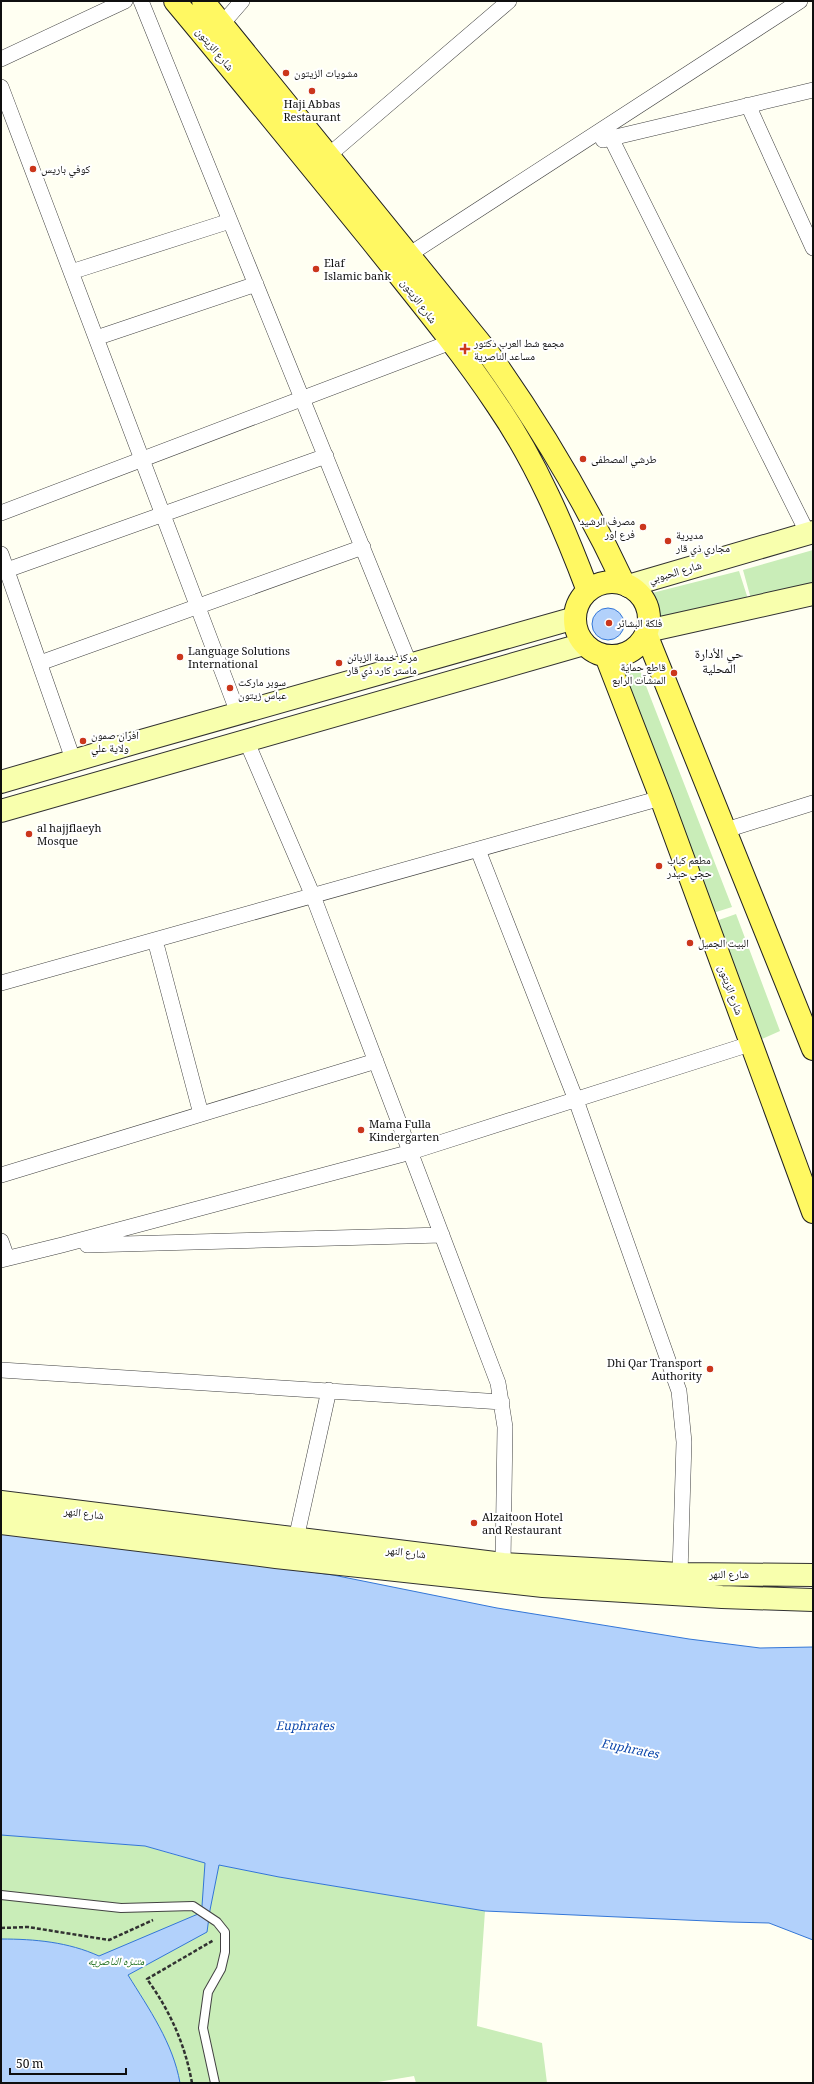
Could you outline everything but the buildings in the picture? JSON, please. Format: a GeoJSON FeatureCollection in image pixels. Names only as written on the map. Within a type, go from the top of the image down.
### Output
{"type":"FeatureCollection","features":[{"type":"Feature","properties":{"kind":"main road","name":"شارع الزيتون"},"geometry":{"type":"LineString","coordinates":[[175,1],[313,168],[451,342],[498,406],[525,451],[572,546],[588,591]]}},
{"type":"Feature","properties":{"kind":"main road","name":"شارع الزيتون"},"geometry":{"type":"LineString","coordinates":[[203,1],[329,154],[489,354],[526,406],[576,490],[626,585]]}},
{"type":"Feature","properties":{"kind":"main road","name":"شارع الحبوبي"},"geometry":{"type":"LineString","coordinates":[[626,585],[810,533]]}},
{"type":"Feature","properties":{"kind":"main road"},"geometry":{"type":"LineString","coordinates":[[611,582],[626,585],[637,592],[644,600],[650,621],[647,633],[640,645],[630,652],[618,656],[606,656],[591,650],[584,644],[578,632],[575,618],[581,599],[588,591],[599,585],[611,582]]}},
{"type":"Feature","properties":{"kind":"main road"},"geometry":{"type":"LineString","coordinates":[[647,633],[813,594]]}},
{"type":"Feature","properties":{"kind":"main road"},"geometry":{"type":"LineString","coordinates":[[1,782],[74,762],[238,713],[575,618]]}},
{"type":"Feature","properties":{"kind":"main road"},"geometry":{"type":"LineString","coordinates":[[647,633],[813,1049]]}},
{"type":"Feature","properties":{"kind":"main road"},"geometry":{"type":"LineString","coordinates":[[1,811],[584,644]]}},
{"type":"Feature","properties":{"kind":"main road","name":"شارع الزيتون"},"geometry":{"type":"LineString","coordinates":[[606,656],[661,798],[750,1044],[813,1212]]}},
{"type":"Feature","properties":{"kind":"main road"},"geometry":{"type":"LineString","coordinates":[[134,743],[140,770]]}},
{"type":"Feature","properties":{"kind":"main road","name":"شارع النهر"},"geometry":{"type":"LineString","coordinates":[[1,1502],[503,1564],[680,1574],[813,1574]]}},
{"type":"Feature","properties":{"kind":"main road","name":"شارع النهر"},"geometry":{"type":"LineString","coordinates":[[1,1523],[276,1557],[544,1586],[722,1597],[813,1600]]}},
{"type":"Feature","properties":{"kind":"street"},"geometry":{"type":"LineString","coordinates":[[1,59],[125,1]]}},
{"type":"Feature","properties":{"kind":"street"},"geometry":{"type":"LineString","coordinates":[[140,1],[410,665]]}},
{"type":"Feature","properties":{"kind":"street"},"geometry":{"type":"LineString","coordinates":[[222,24],[242,1]]}},
{"type":"Feature","properties":{"kind":"street"},"geometry":{"type":"LineString","coordinates":[[329,154],[509,1]]}},
{"type":"Feature","properties":{"kind":"street"},"geometry":{"type":"LineString","coordinates":[[410,254],[572,147],[800,1]]}},
{"type":"Feature","properties":{"kind":"street"},"geometry":{"type":"LineString","coordinates":[[1,87],[238,713]]}},
{"type":"Feature","properties":{"kind":"street"},"geometry":{"type":"LineString","coordinates":[[572,147],[813,90]]}},
{"type":"Feature","properties":{"kind":"street"},"geometry":{"type":"LineString","coordinates":[[748,105],[813,248]]}},
{"type":"Feature","properties":{"kind":"street"},"geometry":{"type":"LineString","coordinates":[[611,138],[810,533]]}},
{"type":"Feature","properties":{"kind":"street"},"geometry":{"type":"LineString","coordinates":[[71,272],[230,221]]}},
{"type":"Feature","properties":{"kind":"street"},"geometry":{"type":"LineString","coordinates":[[96,338],[256,284]]}},
{"type":"Feature","properties":{"kind":"street"},"geometry":{"type":"LineString","coordinates":[[1,513],[451,342]]}},
{"type":"Feature","properties":{"kind":"street"},"geometry":{"type":"LineString","coordinates":[[7,570],[326,456]]}},
{"type":"Feature","properties":{"kind":"street"},"geometry":{"type":"LineString","coordinates":[[40,663],[363,547]]}},
{"type":"Feature","properties":{"kind":"street"},"geometry":{"type":"LineString","coordinates":[[1,554],[74,762]]}},
{"type":"Feature","properties":{"kind":"street"},"geometry":{"type":"LineString","coordinates":[[246,740],[314,896],[498,1383],[505,1427],[503,1564]]}},
{"type":"Feature","properties":{"kind":"street"},"geometry":{"type":"LineString","coordinates":[[1,983],[661,798]]}},
{"type":"Feature","properties":{"kind":"street"},"geometry":{"type":"LineString","coordinates":[[726,830],[813,803]]}},
{"type":"Feature","properties":{"kind":"street"},"geometry":{"type":"LineString","coordinates":[[478,850],[576,1100],[679,1391],[684,1442],[680,1574]]}},
{"type":"Feature","properties":{"kind":"street"},"geometry":{"type":"LineString","coordinates":[[155,940],[201,1114]]}},
{"type":"Feature","properties":{"kind":"street"},"geometry":{"type":"LineString","coordinates":[[1,1241],[4,1259],[62,1245],[411,1152],[750,1044]]}},
{"type":"Feature","properties":{"kind":"street"},"geometry":{"type":"LineString","coordinates":[[1,1176],[376,1060]]}},
{"type":"Feature","properties":{"kind":"street"},"geometry":{"type":"LineString","coordinates":[[62,1245],[442,1235]]}},
{"type":"Feature","properties":{"kind":"street"},"geometry":{"type":"LineString","coordinates":[[1,1370],[502,1402]]}},
{"type":"Feature","properties":{"kind":"street"},"geometry":{"type":"LineString","coordinates":[[296,1539],[329,1390]]}},
{"type":"Feature","properties":{"kind":"lane"},"geometry":{"type":"LineString","coordinates":[[1,1895],[121,1908],[193,1906],[217,1922],[224,1932],[225,1952],[221,1969],[208,1992],[203,2028],[215,2083]]}},
{"type":"Feature","properties":{"kind":"path"},"geometry":{"type":"LineString","coordinates":[[1,1928],[28,1927],[109,1940],[140,1927],[176,1907]]}},
{"type":"Feature","properties":{"kind":"path"},"geometry":{"type":"LineString","coordinates":[[192,2083],[185,2052],[174,2022],[147,1979],[206,1945],[224,1932]]}},
{"type":"Feature","properties":{"kind":"green space"},"geometry":{"type":"Polygon","coordinates":[[[813,550],[813,583],[751,599],[743,570],[813,550]]]}},
{"type":"Feature","properties":{"kind":"green space"},"geometry":{"type":"Polygon","coordinates":[[[739,571],[748,599],[657,625],[648,594],[739,571]]]}},
{"type":"Feature","properties":{"kind":"green space"},"geometry":{"type":"Polygon","coordinates":[[[632,668],[637,668],[641,673],[732,907],[713,913],[624,673],[632,668]]]}},
{"type":"Feature","properties":{"kind":"green space"},"geometry":{"type":"Polygon","coordinates":[[[736,914],[780,1031],[762,1039],[716,921],[736,914]]]}},
{"type":"Feature","properties":{"kind":"green space","name":"متنزه الناصريه"},"geometry":{"type":"Polygon","coordinates":[[[1,1835],[145,1846],[179,1856],[279,1877],[485,1911],[477,2026],[542,2043],[547,2083],[416,2083],[414,2076],[372,2083],[1,2083],[1,1835]]]}},
{"type":"Feature","properties":{"kind":"water"},"geometry":{"type":"Polygon","coordinates":[[[608,608],[614,609],[621,615],[624,624],[623,630],[617,637],[608,640],[602,639],[595,633],[592,624],[593,618],[599,611],[608,608]]]}},
{"type":"Feature","properties":{"kind":"water","name":"Euphrates"},"geometry":{"type":"Polygon","coordinates":[[[1,1530],[333,1575],[497,1608],[689,1639],[760,1648],[813,1647],[813,1940],[769,1923],[485,1911],[279,1877],[219,1865],[207,1932],[128,1975],[166,2040],[177,2068],[180,2083],[1,2083],[1,1939],[63,1944],[99,1956],[198,1914],[202,1906],[205,1863],[145,1846],[1,1835],[1,1530]]]}},
{"type":"Feature","properties":{"kind":"place","name":"مشويات الزيتون"},"geometry":{"type":"Point","coordinates":[286,73]}},
{"type":"Feature","properties":{"kind":"place","name":"Haji Abbas Restaurant"},"geometry":{"type":"Point","coordinates":[312,91]}},
{"type":"Feature","properties":{"kind":"place","name":"كوفي باريس"},"geometry":{"type":"Point","coordinates":[33,169]}},
{"type":"Feature","properties":{"kind":"place","name":"Elaf Islamic bank"},"geometry":{"type":"Point","coordinates":[316,269]}},
{"type":"Feature","properties":{"kind":"place","name":"مجمع شط العرب دكتور مساعد الناصرية"},"geometry":{"type":"Point","coordinates":[465,349]}},
{"type":"Feature","properties":{"kind":"place","name":"طرشي المصطفى"},"geometry":{"type":"Point","coordinates":[583,459]}},
{"type":"Feature","properties":{"kind":"place","name":"مصرف الرشيد فرع اور"},"geometry":{"type":"Point","coordinates":[643,527]}},
{"type":"Feature","properties":{"kind":"place","name":"مديرية مجاري ذي قار"},"geometry":{"type":"Point","coordinates":[668,541]}},
{"type":"Feature","properties":{"kind":"place","name":"فلكة البشائر"},"geometry":{"type":"Point","coordinates":[609,623]}},
{"type":"Feature","properties":{"kind":"place","name":"Language Solutions International"},"geometry":{"type":"Point","coordinates":[180,657]}},
{"type":"Feature","properties":{"kind":"place","name":"مركز خدمة الزبائن ماستر كارد ذي قار"},"geometry":{"type":"Point","coordinates":[339,663]}},
{"type":"Feature","properties":{"kind":"place","name":"قاطع حماية المنشآت الرابع"},"geometry":{"type":"Point","coordinates":[674,673]}},
{"type":"Feature","properties":{"kind":"place","name":"سوبر ماركت عباس زيتون"},"geometry":{"type":"Point","coordinates":[230,688]}},
{"type":"Feature","properties":{"kind":"place","name":"افران صمون ولاية علي"},"geometry":{"type":"Point","coordinates":[83,741]}},
{"type":"Feature","properties":{"kind":"place","name":"al hajjflaeyh Mosque"},"geometry":{"type":"Point","coordinates":[29,834]}},
{"type":"Feature","properties":{"kind":"place","name":"مطعم كباب حجي حيدر"},"geometry":{"type":"Point","coordinates":[659,866]}},
{"type":"Feature","properties":{"kind":"place","name":"البيت الجميل"},"geometry":{"type":"Point","coordinates":[690,943]}},
{"type":"Feature","properties":{"kind":"place","name":"Mama Fulla Kindergarten"},"geometry":{"type":"Point","coordinates":[361,1130]}},
{"type":"Feature","properties":{"kind":"place","name":"Dhi Qar Transport Authority"},"geometry":{"type":"Point","coordinates":[710,1369]}},
{"type":"Feature","properties":{"kind":"place","name":"Alzaitoon Hotel and Restaurant"},"geometry":{"type":"Point","coordinates":[474,1523]}},
{"type":"Feature","properties":{"kind":"district","name":"حي الأدارة المحلية"},"geometry":{"type":"Point","coordinates":[719,660]}}]}
